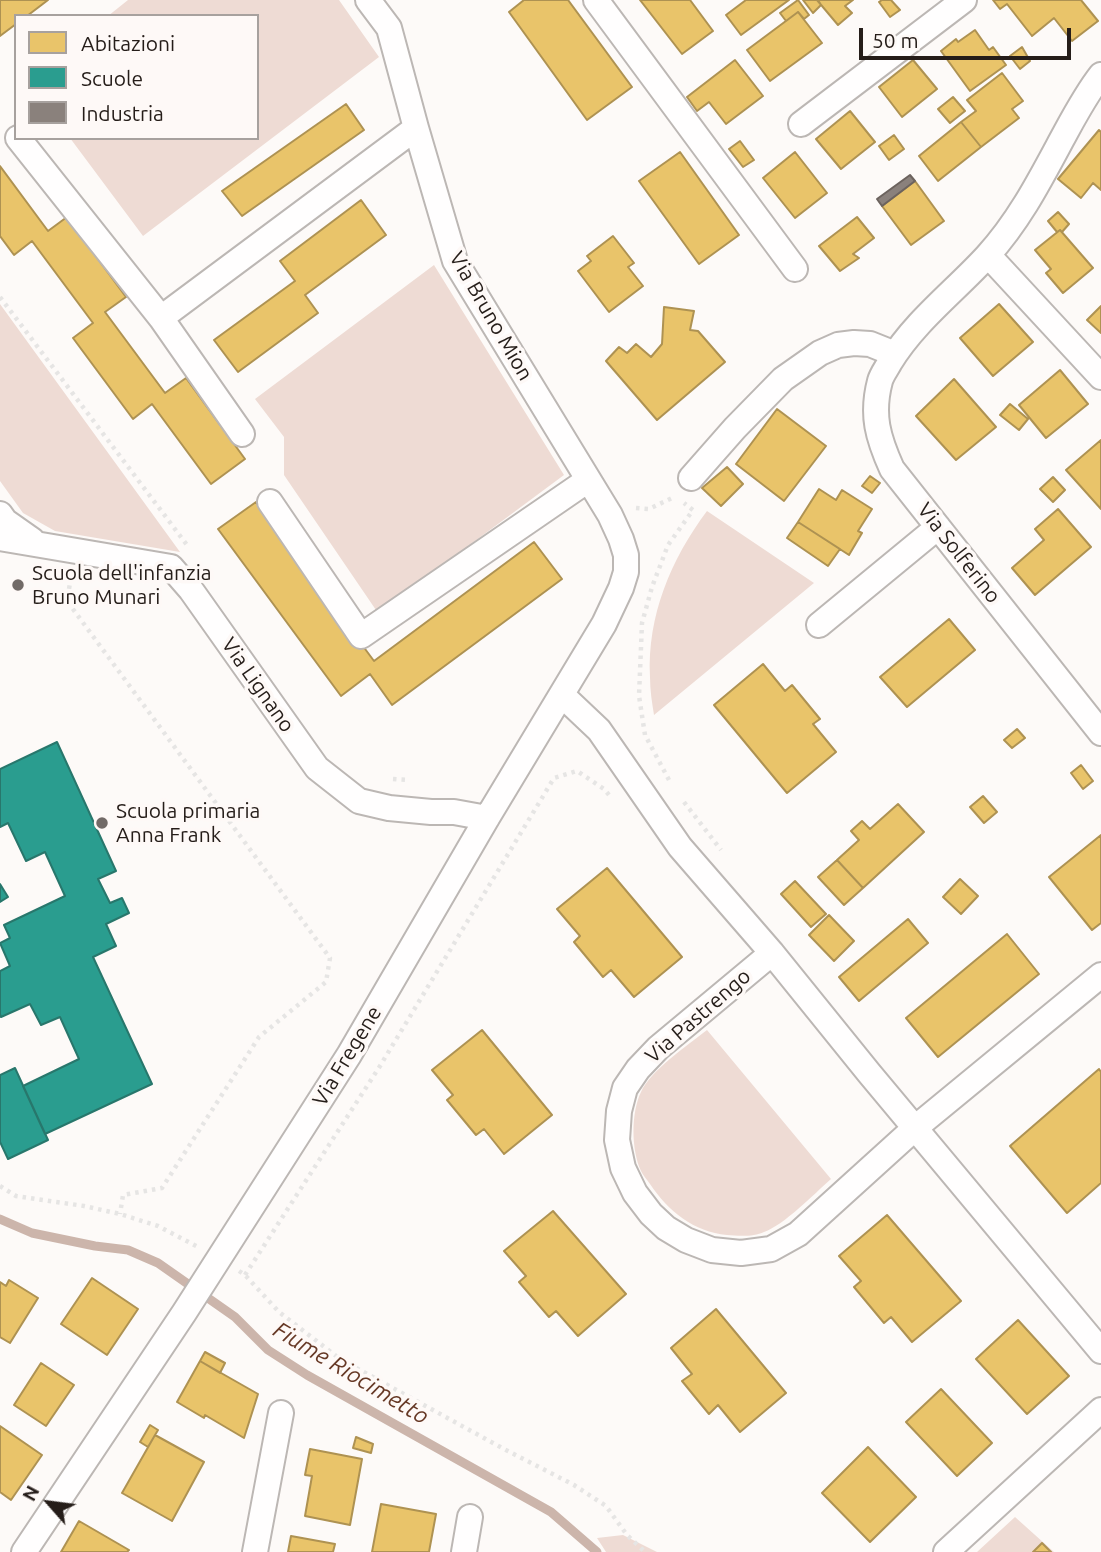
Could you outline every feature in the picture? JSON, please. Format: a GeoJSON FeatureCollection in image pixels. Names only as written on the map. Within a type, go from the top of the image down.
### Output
{"type":"FeatureCollection","features":[{"type":"Feature","properties":{"kind":"street","name":"Via Bruno Mion"},"geometry":{"type":"LineString","coordinates":[[368,0],[389,28],[455,261],[610,515],[621,539]]}},
{"type":"Feature","properties":{"kind":"street"},"geometry":{"type":"LineString","coordinates":[[596,0],[795,269]]}},
{"type":"Feature","properties":{"kind":"street"},"geometry":{"type":"LineString","coordinates":[[801,124],[964,0]]}},
{"type":"Feature","properties":{"kind":"street","name":"Via Solferino"},"geometry":{"type":"LineString","coordinates":[[1099,82],[1013,223],[988,255],[909,334],[895,354],[881,378],[876,423],[883,450],[892,469],[1101,733]]}},
{"type":"Feature","properties":{"kind":"street"},"geometry":{"type":"LineString","coordinates":[[160,318],[416,128]]}},
{"type":"Feature","properties":{"kind":"street"},"geometry":{"type":"LineString","coordinates":[[20,140],[160,318],[242,434]]}},
{"type":"Feature","properties":{"kind":"street"},"geometry":{"type":"LineString","coordinates":[[988,255],[1101,377]]}},
{"type":"Feature","properties":{"kind":"street"},"geometry":{"type":"LineString","coordinates":[[684,487],[735,428],[783,379],[820,352],[838,345],[870,344],[895,354]]}},
{"type":"Feature","properties":{"kind":"street"},"geometry":{"type":"LineString","coordinates":[[270,502],[361,636],[588,480]]}},
{"type":"Feature","properties":{"kind":"street","name":"Via Lignano"},"geometry":{"type":"LineString","coordinates":[[0,514],[5,522],[36,544]]}},
{"type":"Feature","properties":{"kind":"street"},"geometry":{"type":"LineString","coordinates":[[819,625],[937,527]]}},
{"type":"Feature","properties":{"kind":"street","name":"Via Lignano"},"geometry":{"type":"LineString","coordinates":[[0,538],[171,567],[191,590],[317,768],[359,800],[389,808],[454,812],[487,818]]}},
{"type":"Feature","properties":{"kind":"street","name":"Via Fregene"},"geometry":{"type":"LineString","coordinates":[[24,1552],[184,1313],[349,1055],[604,624],[626,572],[626,555],[621,539]]}},
{"type":"Feature","properties":{"kind":"street","name":"Via Pastrengo"},"geometry":{"type":"LineString","coordinates":[[562,695],[599,730],[680,847],[772,953],[1101,1350]]}},
{"type":"Feature","properties":{"kind":"street","name":"Via Pastrengo"},"geometry":{"type":"LineString","coordinates":[[772,953],[658,1048],[625,1088],[619,1111],[617,1140],[623,1168],[635,1193],[666,1228],[686,1240],[712,1250],[741,1253],[771,1249],[798,1234],[915,1128],[1101,975]]}},
{"type":"Feature","properties":{"kind":"street"},"geometry":{"type":"LineString","coordinates":[[946,1552],[1101,1410]]}},
{"type":"Feature","properties":{"kind":"street"},"geometry":{"type":"LineString","coordinates":[[255,1552],[281,1413]]}},
{"type":"Feature","properties":{"kind":"street"},"geometry":{"type":"LineString","coordinates":[[464,1552],[470,1517]]}},
{"type":"Feature","properties":{"kind":"path"},"geometry":{"type":"LineString","coordinates":[[0,297],[189,547]]}},
{"type":"Feature","properties":{"kind":"path"},"geometry":{"type":"LineString","coordinates":[[610,515],[623,507],[649,509],[684,487],[692,510],[668,545],[642,623],[639,696],[645,736],[670,783]]}},
{"type":"Feature","properties":{"kind":"path"},"geometry":{"type":"LineString","coordinates":[[72,566],[68,601],[330,958],[326,982],[259,1037],[162,1188],[123,1195],[120,1214]]}},
{"type":"Feature","properties":{"kind":"path"},"geometry":{"type":"LineString","coordinates":[[245,1275],[380,1066],[554,778],[578,771],[611,797]]}},
{"type":"Feature","properties":{"kind":"path"},"geometry":{"type":"LineString","coordinates":[[677,792],[704,830]]}},
{"type":"Feature","properties":{"kind":"path"},"geometry":{"type":"LineString","coordinates":[[0,1186],[16,1196],[85,1206],[158,1226],[215,1264],[245,1275],[279,1312],[340,1359],[574,1485],[606,1506],[627,1535],[645,1552]]}},
{"type":"Feature","properties":{"kind":"shaded area"},"geometry":{"type":"Polygon","coordinates":[[[128,0],[339,0],[379,57],[143,236],[71,140],[259,140],[259,14],[110,14],[128,0]]]}},
{"type":"Feature","properties":{"kind":"shaded area"},"geometry":{"type":"Polygon","coordinates":[[[434,265],[564,475],[378,613],[284,475],[284,437],[255,399],[434,265]]]}},
{"type":"Feature","properties":{"kind":"shaded area"},"geometry":{"type":"Polygon","coordinates":[[[0,304],[180,552],[55,531],[23,513],[0,481],[0,304]]]}},
{"type":"Feature","properties":{"kind":"shaded area"},"geometry":{"type":"Polygon","coordinates":[[[707,511],[814,583],[654,715],[650,687],[650,654],[657,610],[682,549],[707,511]]]}},
{"type":"Feature","properties":{"kind":"shaded area"},"geometry":{"type":"Polygon","coordinates":[[[707,1030],[831,1179],[781,1223],[756,1235],[715,1233],[693,1225],[657,1194],[641,1171],[635,1152],[635,1110],[641,1092],[661,1067],[707,1030]]]}},
{"type":"Feature","properties":{"kind":"shaded area"},"geometry":{"type":"Polygon","coordinates":[[[1015,1517],[1054,1552],[977,1552],[1015,1517]]]}},
{"type":"Feature","properties":{"kind":"shaded area"},"geometry":{"type":"Polygon","coordinates":[[[623,1535],[657,1552],[606,1552],[597,1538],[623,1535]]]}},
{"type":"Feature","properties":{"kind":"building: Abitazioni"},"geometry":{"type":"Polygon","coordinates":[[[0,0],[48,0],[30,14],[14,14],[14,26],[0,36],[0,0]]]}},
{"type":"Feature","properties":{"kind":"building: Abitazioni"},"geometry":{"type":"Polygon","coordinates":[[[524,0],[568,0],[632,87],[587,120],[509,12],[524,0]]]}},
{"type":"Feature","properties":{"kind":"building: Abitazioni"},"geometry":{"type":"Polygon","coordinates":[[[640,0],[690,0],[713,31],[682,54],[640,0]]]}},
{"type":"Feature","properties":{"kind":"building: Abitazioni"},"geometry":{"type":"Polygon","coordinates":[[[746,0],[789,0],[741,35],[726,15],[746,0]]]}},
{"type":"Feature","properties":{"kind":"building: Abitazioni"},"geometry":{"type":"Polygon","coordinates":[[[798,0],[809,15],[804,19],[798,12],[786,21],[780,13],[798,0]]]}},
{"type":"Feature","properties":{"kind":"building: Abitazioni"},"geometry":{"type":"Polygon","coordinates":[[[803,0],[818,0],[821,5],[813,13],[803,0]]]}},
{"type":"Feature","properties":{"kind":"building: Abitazioni"},"geometry":{"type":"Polygon","coordinates":[[[817,0],[853,0],[845,6],[852,13],[838,25],[817,0]]]}},
{"type":"Feature","properties":{"kind":"building: Abitazioni"},"geometry":{"type":"Polygon","coordinates":[[[891,0],[900,10],[890,17],[879,2],[891,0]]]}},
{"type":"Feature","properties":{"kind":"building: Abitazioni"},"geometry":{"type":"Polygon","coordinates":[[[993,0],[1081,0],[1098,21],[1072,41],[1054,18],[1032,36],[1007,4],[1000,9],[993,0]]]}},
{"type":"Feature","properties":{"kind":"building: Abitazioni"},"geometry":{"type":"Polygon","coordinates":[[[798,12],[822,43],[770,81],[747,50],[798,12]]]}},
{"type":"Feature","properties":{"kind":"building: Abitazioni"},"geometry":{"type":"Polygon","coordinates":[[[975,30],[989,50],[993,47],[1006,65],[970,91],[941,51],[956,39],[958,42],[975,30]]]}},
{"type":"Feature","properties":{"kind":"building: Abitazioni"},"geometry":{"type":"Polygon","coordinates":[[[1022,47],[1030,61],[1020,69],[1010,56],[1022,47]]]}},
{"type":"Feature","properties":{"kind":"building: Abitazioni"},"geometry":{"type":"Polygon","coordinates":[[[735,60],[763,96],[726,124],[709,102],[697,111],[687,97],[735,60]]]}},
{"type":"Feature","properties":{"kind":"building: Abitazioni"},"geometry":{"type":"Polygon","coordinates":[[[913,60],[937,89],[902,117],[879,87],[913,60]]]}},
{"type":"Feature","properties":{"kind":"building: Abitazioni"},"geometry":{"type":"Polygon","coordinates":[[[1002,73],[1023,101],[1012,109],[1019,118],[981,147],[961,122],[976,111],[967,100],[1002,73]]]}},
{"type":"Feature","properties":{"kind":"building: Abitazioni"},"geometry":{"type":"Polygon","coordinates":[[[953,97],[965,111],[950,123],[938,109],[953,97]]]}},
{"type":"Feature","properties":{"kind":"building: Abitazioni"},"geometry":{"type":"Polygon","coordinates":[[[346,104],[364,130],[242,216],[222,191],[346,104]]]}},
{"type":"Feature","properties":{"kind":"building: Abitazioni"},"geometry":{"type":"Polygon","coordinates":[[[850,111],[875,142],[841,169],[816,139],[850,111]]]}},
{"type":"Feature","properties":{"kind":"building: Abitazioni"},"geometry":{"type":"Polygon","coordinates":[[[961,122],[981,147],[938,181],[919,156],[961,122]]]}},
{"type":"Feature","properties":{"kind":"building: Abitazioni"},"geometry":{"type":"Polygon","coordinates":[[[1099,130],[1101,190],[1093,183],[1081,198],[1058,179],[1099,130]]]}},
{"type":"Feature","properties":{"kind":"building: Abitazioni"},"geometry":{"type":"Polygon","coordinates":[[[894,135],[904,149],[889,160],[879,146],[894,135]]]}},
{"type":"Feature","properties":{"kind":"building: Abitazioni"},"geometry":{"type":"Polygon","coordinates":[[[740,141],[754,160],[743,167],[729,149],[740,141]]]}},
{"type":"Feature","properties":{"kind":"building: Abitazioni"},"geometry":{"type":"Polygon","coordinates":[[[680,152],[739,235],[699,264],[639,181],[680,152]]]}},
{"type":"Feature","properties":{"kind":"building: Abitazioni"},"geometry":{"type":"Polygon","coordinates":[[[795,152],[827,193],[795,218],[763,178],[795,152]]]}},
{"type":"Feature","properties":{"kind":"building: Abitazioni"},"geometry":{"type":"Polygon","coordinates":[[[0,166],[48,231],[67,217],[126,297],[105,312],[165,393],[186,378],[245,459],[211,484],[152,404],[133,419],[73,338],[93,323],[32,241],[14,255],[0,236],[0,166]]]}},
{"type":"Feature","properties":{"kind":"building: Abitazioni"},"geometry":{"type":"Polygon","coordinates":[[[915,181],[944,221],[911,245],[882,206],[915,181]]]}},
{"type":"Feature","properties":{"kind":"building: Abitazioni"},"geometry":{"type":"Polygon","coordinates":[[[361,200],[386,235],[305,295],[318,313],[238,372],[214,340],[295,281],[280,261],[361,200]]]}},
{"type":"Feature","properties":{"kind":"building: Abitazioni"},"geometry":{"type":"Polygon","coordinates":[[[1058,212],[1069,224],[1062,232],[1057,232],[1048,221],[1058,212]]]}},
{"type":"Feature","properties":{"kind":"building: Abitazioni"},"geometry":{"type":"Polygon","coordinates":[[[857,217],[874,238],[853,254],[859,258],[840,271],[819,246],[857,217]]]}},
{"type":"Feature","properties":{"kind":"building: Abitazioni"},"geometry":{"type":"Polygon","coordinates":[[[1060,230],[1093,268],[1063,293],[1046,273],[1051,269],[1035,250],[1060,230]]]}},
{"type":"Feature","properties":{"kind":"building: Abitazioni"},"geometry":{"type":"Polygon","coordinates":[[[613,236],[634,263],[628,267],[643,286],[609,312],[578,271],[591,261],[587,256],[613,236]]]}},
{"type":"Feature","properties":{"kind":"building: Abitazioni"},"geometry":{"type":"Polygon","coordinates":[[[999,304],[1033,342],[993,376],[960,338],[999,304]]]}},
{"type":"Feature","properties":{"kind":"building: Abitazioni"},"geometry":{"type":"Polygon","coordinates":[[[1101,306],[1101,333],[1087,320],[1101,306]]]}},
{"type":"Feature","properties":{"kind":"building: Abitazioni"},"geometry":{"type":"Polygon","coordinates":[[[664,307],[694,311],[690,330],[698,331],[725,362],[657,420],[606,361],[619,347],[627,353],[636,344],[651,357],[662,344],[664,307]]]}},
{"type":"Feature","properties":{"kind":"building: Abitazioni"},"geometry":{"type":"Polygon","coordinates":[[[1060,370],[1088,404],[1046,438],[1019,405],[1060,370]]]}},
{"type":"Feature","properties":{"kind":"building: Abitazioni"},"geometry":{"type":"Polygon","coordinates":[[[954,379],[996,427],[956,460],[916,416],[954,379]]]}},
{"type":"Feature","properties":{"kind":"building: Abitazioni"},"geometry":{"type":"Polygon","coordinates":[[[1010,404],[1028,419],[1019,430],[1000,415],[1010,404]]]}},
{"type":"Feature","properties":{"kind":"building: Abitazioni"},"geometry":{"type":"Polygon","coordinates":[[[777,409],[826,446],[784,501],[736,464],[777,409]]]}},
{"type":"Feature","properties":{"kind":"building: Abitazioni"},"geometry":{"type":"Polygon","coordinates":[[[1101,440],[1101,509],[1066,470],[1101,440]]]}},
{"type":"Feature","properties":{"kind":"building: Abitazioni"},"geometry":{"type":"Polygon","coordinates":[[[727,467],[743,484],[721,506],[702,488],[727,467]]]}},
{"type":"Feature","properties":{"kind":"building: Abitazioni"},"geometry":{"type":"Polygon","coordinates":[[[870,476],[880,483],[872,493],[862,486],[870,476]]]}},
{"type":"Feature","properties":{"kind":"building: Abitazioni"},"geometry":{"type":"Polygon","coordinates":[[[1053,477],[1065,490],[1053,502],[1040,489],[1053,477]]]}},
{"type":"Feature","properties":{"kind":"building: Abitazioni"},"geometry":{"type":"Polygon","coordinates":[[[819,489],[836,500],[842,490],[872,509],[858,531],[862,533],[849,555],[798,522],[819,489]]]}},
{"type":"Feature","properties":{"kind":"building: Abitazioni"},"geometry":{"type":"Polygon","coordinates":[[[256,502],[374,661],[534,542],[562,579],[392,705],[370,674],[341,696],[218,529],[256,502]]]}},
{"type":"Feature","properties":{"kind":"building: Abitazioni"},"geometry":{"type":"Polygon","coordinates":[[[1058,509],[1091,547],[1035,595],[1012,568],[1044,540],[1035,529],[1058,509]]]}},
{"type":"Feature","properties":{"kind":"building: Abitazioni"},"geometry":{"type":"Polygon","coordinates":[[[798,522],[840,549],[828,566],[787,538],[798,522]]]}},
{"type":"Feature","properties":{"kind":"building: Abitazioni"},"geometry":{"type":"Polygon","coordinates":[[[949,619],[975,650],[907,707],[880,677],[949,619]]]}},
{"type":"Feature","properties":{"kind":"building: Abitazioni"},"geometry":{"type":"Polygon","coordinates":[[[763,664],[785,691],[792,685],[820,719],[813,724],[836,752],[787,793],[714,705],[763,664]]]}},
{"type":"Feature","properties":{"kind":"building: Abitazioni"},"geometry":{"type":"Polygon","coordinates":[[[1017,729],[1025,738],[1012,748],[1004,740],[1017,729]]]}},
{"type":"Feature","properties":{"kind":"building: Abitazioni"},"geometry":{"type":"Polygon","coordinates":[[[1081,765],[1093,781],[1083,789],[1071,773],[1081,765]]]}},
{"type":"Feature","properties":{"kind":"building: Abitazioni"},"geometry":{"type":"Polygon","coordinates":[[[983,796],[997,812],[984,823],[970,807],[983,796]]]}},
{"type":"Feature","properties":{"kind":"building: Abitazioni"},"geometry":{"type":"Polygon","coordinates":[[[898,804],[924,832],[863,888],[837,860],[859,840],[851,831],[862,821],[870,829],[898,804]]]}},
{"type":"Feature","properties":{"kind":"building: Abitazioni"},"geometry":{"type":"Polygon","coordinates":[[[1101,835],[1101,923],[1092,930],[1049,877],[1101,835]]]}},
{"type":"Feature","properties":{"kind":"building: Abitazioni"},"geometry":{"type":"Polygon","coordinates":[[[837,860],[863,888],[844,905],[818,877],[837,860]]]}},
{"type":"Feature","properties":{"kind":"building: Abitazioni"},"geometry":{"type":"Polygon","coordinates":[[[607,868],[682,957],[634,997],[611,970],[603,977],[574,942],[580,936],[557,909],[607,868]]]}},
{"type":"Feature","properties":{"kind":"building: Abitazioni"},"geometry":{"type":"Polygon","coordinates":[[[960,879],[978,896],[961,914],[943,897],[960,879]]]}},
{"type":"Feature","properties":{"kind":"building: Abitazioni"},"geometry":{"type":"Polygon","coordinates":[[[795,881],[826,914],[811,927],[781,894],[795,881]]]}},
{"type":"Feature","properties":{"kind":"building: Abitazioni"},"geometry":{"type":"Polygon","coordinates":[[[829,915],[854,941],[834,961],[809,935],[829,915]]]}},
{"type":"Feature","properties":{"kind":"building: Abitazioni"},"geometry":{"type":"Polygon","coordinates":[[[908,919],[928,943],[859,1001],[839,977],[908,919]]]}},
{"type":"Feature","properties":{"kind":"building: Abitazioni"},"geometry":{"type":"Polygon","coordinates":[[[1007,934],[1039,974],[938,1057],[906,1018],[1007,934]]]}},
{"type":"Feature","properties":{"kind":"building: Abitazioni"},"geometry":{"type":"Polygon","coordinates":[[[482,1030],[552,1115],[504,1154],[484,1129],[476,1135],[447,1100],[453,1095],[432,1070],[482,1030]]]}},
{"type":"Feature","properties":{"kind":"building: Abitazioni"},"geometry":{"type":"Polygon","coordinates":[[[1099,1069],[1101,1183],[1067,1213],[1010,1146],[1099,1069]]]}},
{"type":"Feature","properties":{"kind":"building: Abitazioni"},"geometry":{"type":"Polygon","coordinates":[[[553,1211],[626,1294],[578,1336],[556,1311],[549,1317],[519,1282],[526,1276],[504,1251],[553,1211]]]}},
{"type":"Feature","properties":{"kind":"building: Abitazioni"},"geometry":{"type":"Polygon","coordinates":[[[887,1215],[961,1301],[912,1342],[891,1317],[884,1323],[854,1287],[861,1281],[839,1256],[887,1215]]]}},
{"type":"Feature","properties":{"kind":"building: Abitazioni"},"geometry":{"type":"Polygon","coordinates":[[[92,1278],[138,1309],[107,1355],[61,1324],[92,1278]]]}},
{"type":"Feature","properties":{"kind":"building: Abitazioni"},"geometry":{"type":"Polygon","coordinates":[[[9,1280],[38,1298],[10,1343],[0,1337],[0,1282],[6,1286],[9,1280]]]}},
{"type":"Feature","properties":{"kind":"building: Abitazioni"},"geometry":{"type":"Polygon","coordinates":[[[716,1309],[786,1393],[740,1432],[718,1405],[709,1414],[682,1381],[692,1374],[671,1348],[716,1309]]]}},
{"type":"Feature","properties":{"kind":"building: Abitazioni"},"geometry":{"type":"Polygon","coordinates":[[[1018,1320],[1069,1376],[1027,1414],[976,1359],[1018,1320]]]}},
{"type":"Feature","properties":{"kind":"building: Abitazioni"},"geometry":{"type":"Polygon","coordinates":[[[205,1352],[225,1363],[220,1373],[200,1361],[205,1352]]]}},
{"type":"Feature","properties":{"kind":"building: Abitazioni"},"geometry":{"type":"Polygon","coordinates":[[[200,1361],[258,1394],[244,1438],[177,1402],[200,1361]]]}},
{"type":"Feature","properties":{"kind":"building: Abitazioni"},"geometry":{"type":"Polygon","coordinates":[[[41,1363],[74,1385],[46,1426],[14,1405],[41,1363]]]}},
{"type":"Feature","properties":{"kind":"building: Abitazioni"},"geometry":{"type":"Polygon","coordinates":[[[941,1389],[992,1443],[957,1476],[906,1422],[941,1389]]]}},
{"type":"Feature","properties":{"kind":"building: Abitazioni"},"geometry":{"type":"Polygon","coordinates":[[[150,1425],[158,1430],[148,1447],[140,1442],[150,1425]]]}},
{"type":"Feature","properties":{"kind":"building: Abitazioni"},"geometry":{"type":"Polygon","coordinates":[[[0,1426],[42,1455],[11,1500],[0,1492],[0,1426]]]}},
{"type":"Feature","properties":{"kind":"building: Abitazioni"},"geometry":{"type":"Polygon","coordinates":[[[155,1435],[204,1462],[172,1521],[122,1493],[155,1435]]]}},
{"type":"Feature","properties":{"kind":"building: Abitazioni"},"geometry":{"type":"Polygon","coordinates":[[[356,1437],[373,1444],[371,1453],[353,1448],[356,1437]]]}},
{"type":"Feature","properties":{"kind":"building: Abitazioni"},"geometry":{"type":"Polygon","coordinates":[[[868,1447],[916,1497],[870,1542],[822,1493],[868,1447]]]}},
{"type":"Feature","properties":{"kind":"building: Abitazioni"},"geometry":{"type":"Polygon","coordinates":[[[310,1449],[362,1459],[350,1525],[305,1516],[312,1476],[305,1475],[310,1449]]]}},
{"type":"Feature","properties":{"kind":"building: Abitazioni"},"geometry":{"type":"Polygon","coordinates":[[[381,1504],[436,1514],[429,1552],[372,1552],[381,1504]]]}},
{"type":"Feature","properties":{"kind":"building: Abitazioni"},"geometry":{"type":"Polygon","coordinates":[[[79,1521],[129,1550],[61,1552],[79,1521]]]}},
{"type":"Feature","properties":{"kind":"building: Abitazioni"},"geometry":{"type":"Polygon","coordinates":[[[291,1536],[335,1544],[333,1552],[288,1552],[291,1536]]]}},
{"type":"Feature","properties":{"kind":"building: Abitazioni"},"geometry":{"type":"Polygon","coordinates":[[[1042,1543],[1051,1552],[1033,1552],[1042,1543]]]}},
{"type":"Feature","properties":{"kind":"building: Scuole"},"geometry":{"type":"Polygon","coordinates":[[[57,742],[116,871],[98,879],[110,903],[122,898],[129,913],[106,924],[116,946],[93,957],[152,1084],[45,1134],[23,1086],[79,1059],[60,1017],[41,1025],[30,1004],[1,1017],[0,971],[10,966],[0,943],[10,938],[4,925],[65,896],[45,852],[26,861],[8,823],[0,827],[0,769],[57,742]]]}},
{"type":"Feature","properties":{"kind":"building: Scuole"},"geometry":{"type":"Polygon","coordinates":[[[0,884],[8,897],[0,902],[0,884]]]}},
{"type":"Feature","properties":{"kind":"building: Scuole"},"geometry":{"type":"Polygon","coordinates":[[[15,1068],[48,1140],[8,1159],[0,1142],[0,1075],[15,1068]]]}},
{"type":"Feature","properties":{"kind":"building: Industria"},"geometry":{"type":"Polygon","coordinates":[[[910,175],[915,181],[882,206],[877,199],[910,175]]]}},
{"type":"Feature","properties":{"kind":"waterway","name":"Fiume Riocimetto"},"geometry":{"type":"LineString","coordinates":[[0,1219],[32,1233],[128,1250],[158,1263],[235,1317],[268,1350],[307,1375],[551,1512],[597,1552]]}},
{"type":"Feature","properties":{"kind":"place","name":"Scuola dell'infanzia Bruno Munari"},"geometry":{"type":"Point","coordinates":[18,585]}},
{"type":"Feature","properties":{"kind":"place","name":"Scuola primaria Anna Frank"},"geometry":{"type":"Point","coordinates":[102,823]}}]}
